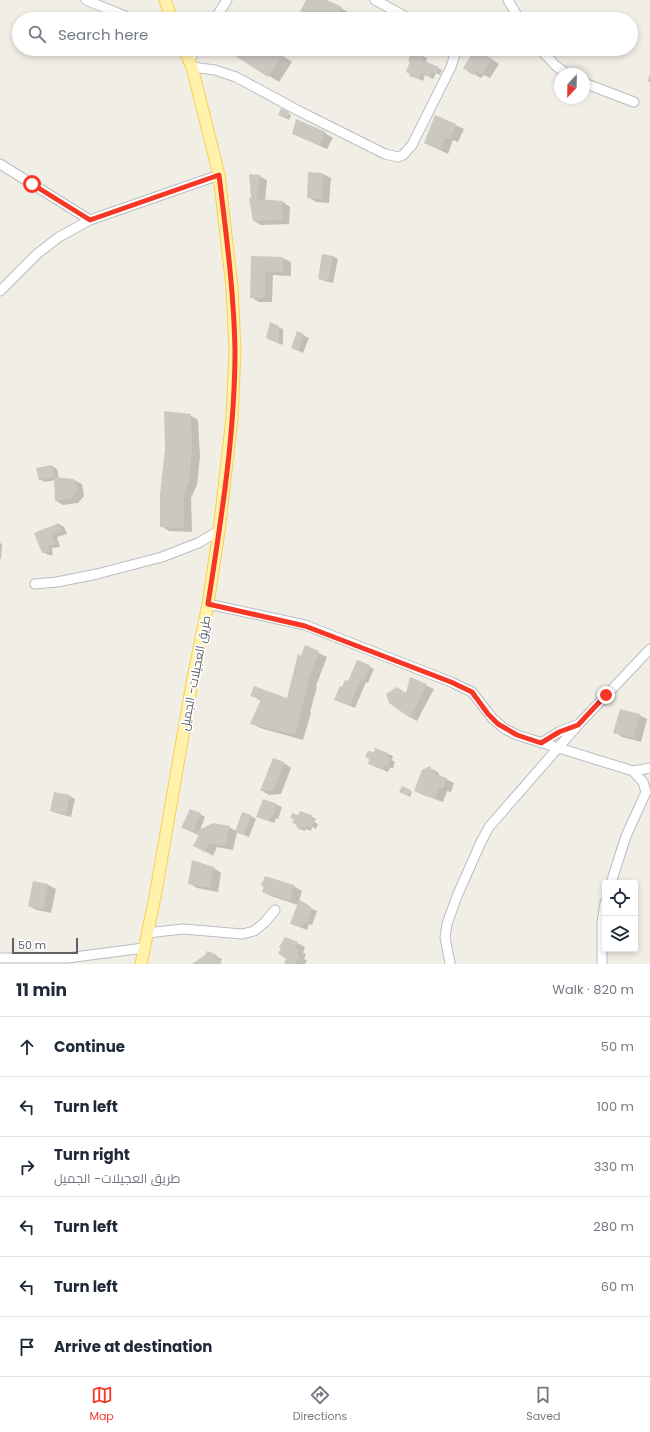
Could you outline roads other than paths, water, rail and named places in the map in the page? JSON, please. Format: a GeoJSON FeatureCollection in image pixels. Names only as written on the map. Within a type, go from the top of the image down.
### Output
{"type":"FeatureCollection","features":[{"type":"Feature","properties":{"kind":"main road"},"geometry":{"type":"LineString","coordinates":[[165,0],[169,12]]}},
{"type":"Feature","properties":{"kind":"main road","name":"طريق العجيلات- الجميل"},"geometry":{"type":"LineString","coordinates":[[141,964],[192,683],[208,604],[219,531],[232,418],[235,350],[232,287],[219,175],[187,56]]}},
{"type":"Feature","properties":{"kind":"street"},"geometry":{"type":"LineString","coordinates":[[86,0],[115,12]]}},
{"type":"Feature","properties":{"kind":"street"},"geometry":{"type":"LineString","coordinates":[[219,12],[227,0]]}},
{"type":"Feature","properties":{"kind":"street"},"geometry":{"type":"LineString","coordinates":[[375,0],[397,12]]}},
{"type":"Feature","properties":{"kind":"street"},"geometry":{"type":"LineString","coordinates":[[508,0],[515,12]]}},
{"type":"Feature","properties":{"kind":"street"},"geometry":{"type":"LineString","coordinates":[[193,56],[190,63],[236,77],[385,154],[398,157],[403,156],[412,145],[451,67],[454,56]]}},
{"type":"Feature","properties":{"kind":"street"},"geometry":{"type":"LineString","coordinates":[[547,56],[559,68]]}},
{"type":"Feature","properties":{"kind":"street"},"geometry":{"type":"LineString","coordinates":[[590,84],[634,102]]}},
{"type":"Feature","properties":{"kind":"street"},"geometry":{"type":"LineString","coordinates":[[0,164],[90,220]]}},
{"type":"Feature","properties":{"kind":"street"},"geometry":{"type":"LineString","coordinates":[[0,291],[37,254],[59,237],[90,220],[219,175]]}},
{"type":"Feature","properties":{"kind":"street"},"geometry":{"type":"LineString","coordinates":[[35,584],[57,582],[97,574],[162,557],[198,543],[219,531]]}},
{"type":"Feature","properties":{"kind":"street"},"geometry":{"type":"LineString","coordinates":[[208,604],[305,626],[451,682],[472,692],[488,714],[498,724],[517,735],[633,771],[650,768]]}},
{"type":"Feature","properties":{"kind":"street"},"geometry":{"type":"LineString","coordinates":[[450,963],[445,937],[447,924],[457,896],[481,842],[495,820],[578,725],[650,649]]}},
{"type":"Feature","properties":{"kind":"street"},"geometry":{"type":"LineString","coordinates":[[541,743],[559,732],[578,725]]}},
{"type":"Feature","properties":{"kind":"street"},"geometry":{"type":"LineString","coordinates":[[612,880],[626,836],[648,787],[633,771]]}},
{"type":"Feature","properties":{"kind":"street"},"geometry":{"type":"LineString","coordinates":[[146,933],[183,930],[242,934],[254,931],[265,922],[274,910]]}},
{"type":"Feature","properties":{"kind":"street"},"geometry":{"type":"LineString","coordinates":[[602,964],[603,916]]}},
{"type":"Feature","properties":{"kind":"street"},"geometry":{"type":"LineString","coordinates":[[0,958],[19,961],[67,958],[144,948]]}}]}
